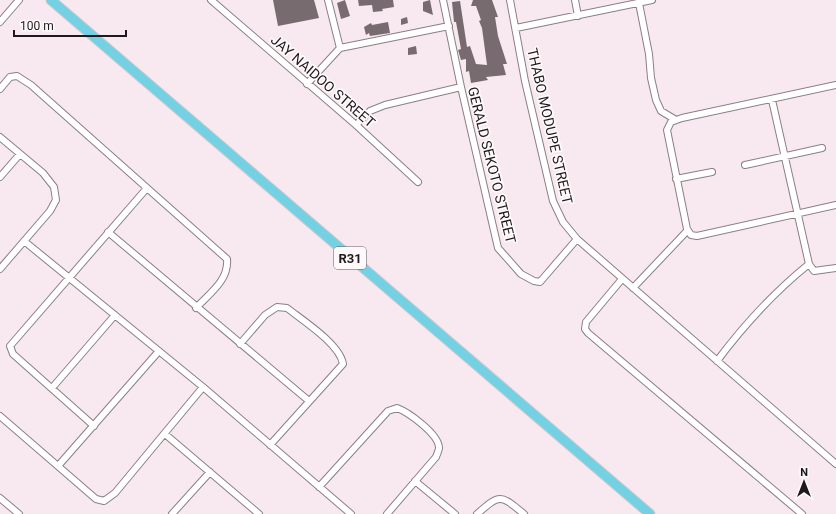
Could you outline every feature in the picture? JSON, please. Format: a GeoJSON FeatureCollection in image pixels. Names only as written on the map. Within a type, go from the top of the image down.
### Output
{"type":"FeatureCollection","features":[{"type":"Feature","properties":{"kind":"main road","name":"R31"},"geometry":{"type":"LineString","coordinates":[[51,0],[650,514]]}},
{"type":"Feature","properties":{"kind":"street"},"geometry":{"type":"LineString","coordinates":[[0,22],[19,0]]}},
{"type":"Feature","properties":{"kind":"street","name":"JAY NAIDOO STREET"},"geometry":{"type":"LineString","coordinates":[[211,0],[356,125],[418,182]]}},
{"type":"Feature","properties":{"kind":"street"},"geometry":{"type":"LineString","coordinates":[[328,0],[340,48]]}},
{"type":"Feature","properties":{"kind":"street","name":"GERALD SEKOTO STREET"},"geometry":{"type":"LineString","coordinates":[[443,0],[495,240],[504,256],[521,274],[534,281],[540,282],[577,239]]}},
{"type":"Feature","properties":{"kind":"street","name":"THABO MODUPE STREET"},"geometry":{"type":"LineString","coordinates":[[510,0],[525,81],[553,201],[563,222],[577,239],[622,279],[836,464]]}},
{"type":"Feature","properties":{"kind":"street"},"geometry":{"type":"LineString","coordinates":[[575,0],[578,16]]}},
{"type":"Feature","properties":{"kind":"street"},"geometry":{"type":"LineString","coordinates":[[516,28],[578,16],[636,2],[652,0]]}},
{"type":"Feature","properties":{"kind":"street"},"geometry":{"type":"LineString","coordinates":[[636,2],[649,54],[651,78],[656,100],[661,111],[676,120]]}},
{"type":"Feature","properties":{"kind":"street"},"geometry":{"type":"LineString","coordinates":[[308,84],[340,48],[449,26]]}},
{"type":"Feature","properties":{"kind":"street"},"geometry":{"type":"LineString","coordinates":[[0,89],[10,77],[18,76],[227,259],[228,268],[222,280],[196,308]]}},
{"type":"Feature","properties":{"kind":"street"},"geometry":{"type":"LineString","coordinates":[[836,85],[676,120],[668,125],[667,130],[687,230],[691,235],[697,236],[836,205]]}},
{"type":"Feature","properties":{"kind":"street"},"geometry":{"type":"LineString","coordinates":[[356,125],[370,111],[385,105],[461,88]]}},
{"type":"Feature","properties":{"kind":"street"},"geometry":{"type":"LineString","coordinates":[[772,100],[809,264],[814,271],[836,268]]}},
{"type":"Feature","properties":{"kind":"street"},"geometry":{"type":"LineString","coordinates":[[0,137],[43,173],[54,187],[56,200],[50,211],[0,269]]}},
{"type":"Feature","properties":{"kind":"street"},"geometry":{"type":"LineString","coordinates":[[745,165],[822,148]]}},
{"type":"Feature","properties":{"kind":"street"},"geometry":{"type":"LineString","coordinates":[[0,177],[20,154]]}},
{"type":"Feature","properties":{"kind":"street"},"geometry":{"type":"LineString","coordinates":[[676,179],[712,172]]}},
{"type":"Feature","properties":{"kind":"street"},"geometry":{"type":"LineString","coordinates":[[94,426],[13,354],[10,346],[147,188]]}},
{"type":"Feature","properties":{"kind":"street"},"geometry":{"type":"LineString","coordinates":[[633,288],[687,230]]}},
{"type":"Feature","properties":{"kind":"street"},"geometry":{"type":"LineString","coordinates":[[108,232],[196,308],[309,401]]}},
{"type":"Feature","properties":{"kind":"street"},"geometry":{"type":"LineString","coordinates":[[24,241],[160,351],[351,514]]}},
{"type":"Feature","properties":{"kind":"street"},"geometry":{"type":"LineString","coordinates":[[717,361],[741,329],[767,300],[809,264]]}},
{"type":"Feature","properties":{"kind":"street"},"geometry":{"type":"LineString","coordinates":[[622,279],[586,322],[585,329],[588,333],[802,514]]}},
{"type":"Feature","properties":{"kind":"street"},"geometry":{"type":"LineString","coordinates":[[240,344],[265,315],[277,307],[287,308],[329,342],[342,356],[343,364],[270,445]]}},
{"type":"Feature","properties":{"kind":"street"},"geometry":{"type":"LineString","coordinates":[[52,388],[115,315]]}},
{"type":"Feature","properties":{"kind":"street"},"geometry":{"type":"LineString","coordinates":[[58,466],[160,351]]}},
{"type":"Feature","properties":{"kind":"street"},"geometry":{"type":"LineString","coordinates":[[0,416],[96,499],[104,501],[115,493],[203,387]]}},
{"type":"Feature","properties":{"kind":"street"},"geometry":{"type":"LineString","coordinates":[[319,487],[388,412],[397,408],[406,411],[436,438],[439,448],[436,457],[387,514]]}},
{"type":"Feature","properties":{"kind":"street"},"geometry":{"type":"LineString","coordinates":[[164,434],[259,514]]}},
{"type":"Feature","properties":{"kind":"street"},"geometry":{"type":"LineString","coordinates":[[172,514],[210,472]]}},
{"type":"Feature","properties":{"kind":"street"},"geometry":{"type":"LineString","coordinates":[[415,481],[455,514]]}},
{"type":"Feature","properties":{"kind":"street"},"geometry":{"type":"LineString","coordinates":[[0,498],[19,514]]}},
{"type":"Feature","properties":{"kind":"street"},"geometry":{"type":"LineString","coordinates":[[477,514],[493,500],[499,498],[508,500],[524,514]]}},
{"type":"Feature","properties":{"kind":"street"},"geometry":{"type":"LineString","coordinates":[[247,514],[252,508]]}},
{"type":"Feature","properties":{"kind":"building"},"geometry":{"type":"Polygon","coordinates":[[[273,0],[314,0],[319,18],[278,26],[273,0]]]}},
{"type":"Feature","properties":{"kind":"building"},"geometry":{"type":"Polygon","coordinates":[[[345,0],[350,16],[341,19],[337,3],[345,0]]]}},
{"type":"Feature","properties":{"kind":"building"},"geometry":{"type":"Polygon","coordinates":[[[358,0],[393,0],[394,7],[382,9],[383,11],[373,12],[372,5],[359,6],[358,0]]]}},
{"type":"Feature","properties":{"kind":"building"},"geometry":{"type":"Polygon","coordinates":[[[430,0],[433,15],[423,11],[423,2],[430,0]]]}},
{"type":"Feature","properties":{"kind":"building"},"geometry":{"type":"Polygon","coordinates":[[[473,0],[492,0],[498,17],[495,17],[498,36],[507,64],[503,64],[506,75],[486,77],[488,80],[471,83],[469,71],[466,72],[466,59],[461,60],[458,50],[461,49],[456,22],[454,22],[452,2],[460,1],[467,47],[470,46],[476,64],[487,65],[482,28],[479,21],[481,20],[476,6],[471,6],[473,0]]]}},
{"type":"Feature","properties":{"kind":"building"},"geometry":{"type":"Polygon","coordinates":[[[407,17],[408,23],[401,25],[401,19],[407,17]]]}},
{"type":"Feature","properties":{"kind":"building"},"geometry":{"type":"Polygon","coordinates":[[[388,22],[390,33],[370,36],[369,33],[366,35],[364,27],[371,23],[372,25],[388,22]]]}},
{"type":"Feature","properties":{"kind":"building"},"geometry":{"type":"Polygon","coordinates":[[[416,46],[417,54],[408,55],[408,48],[416,46]]]}}]}
